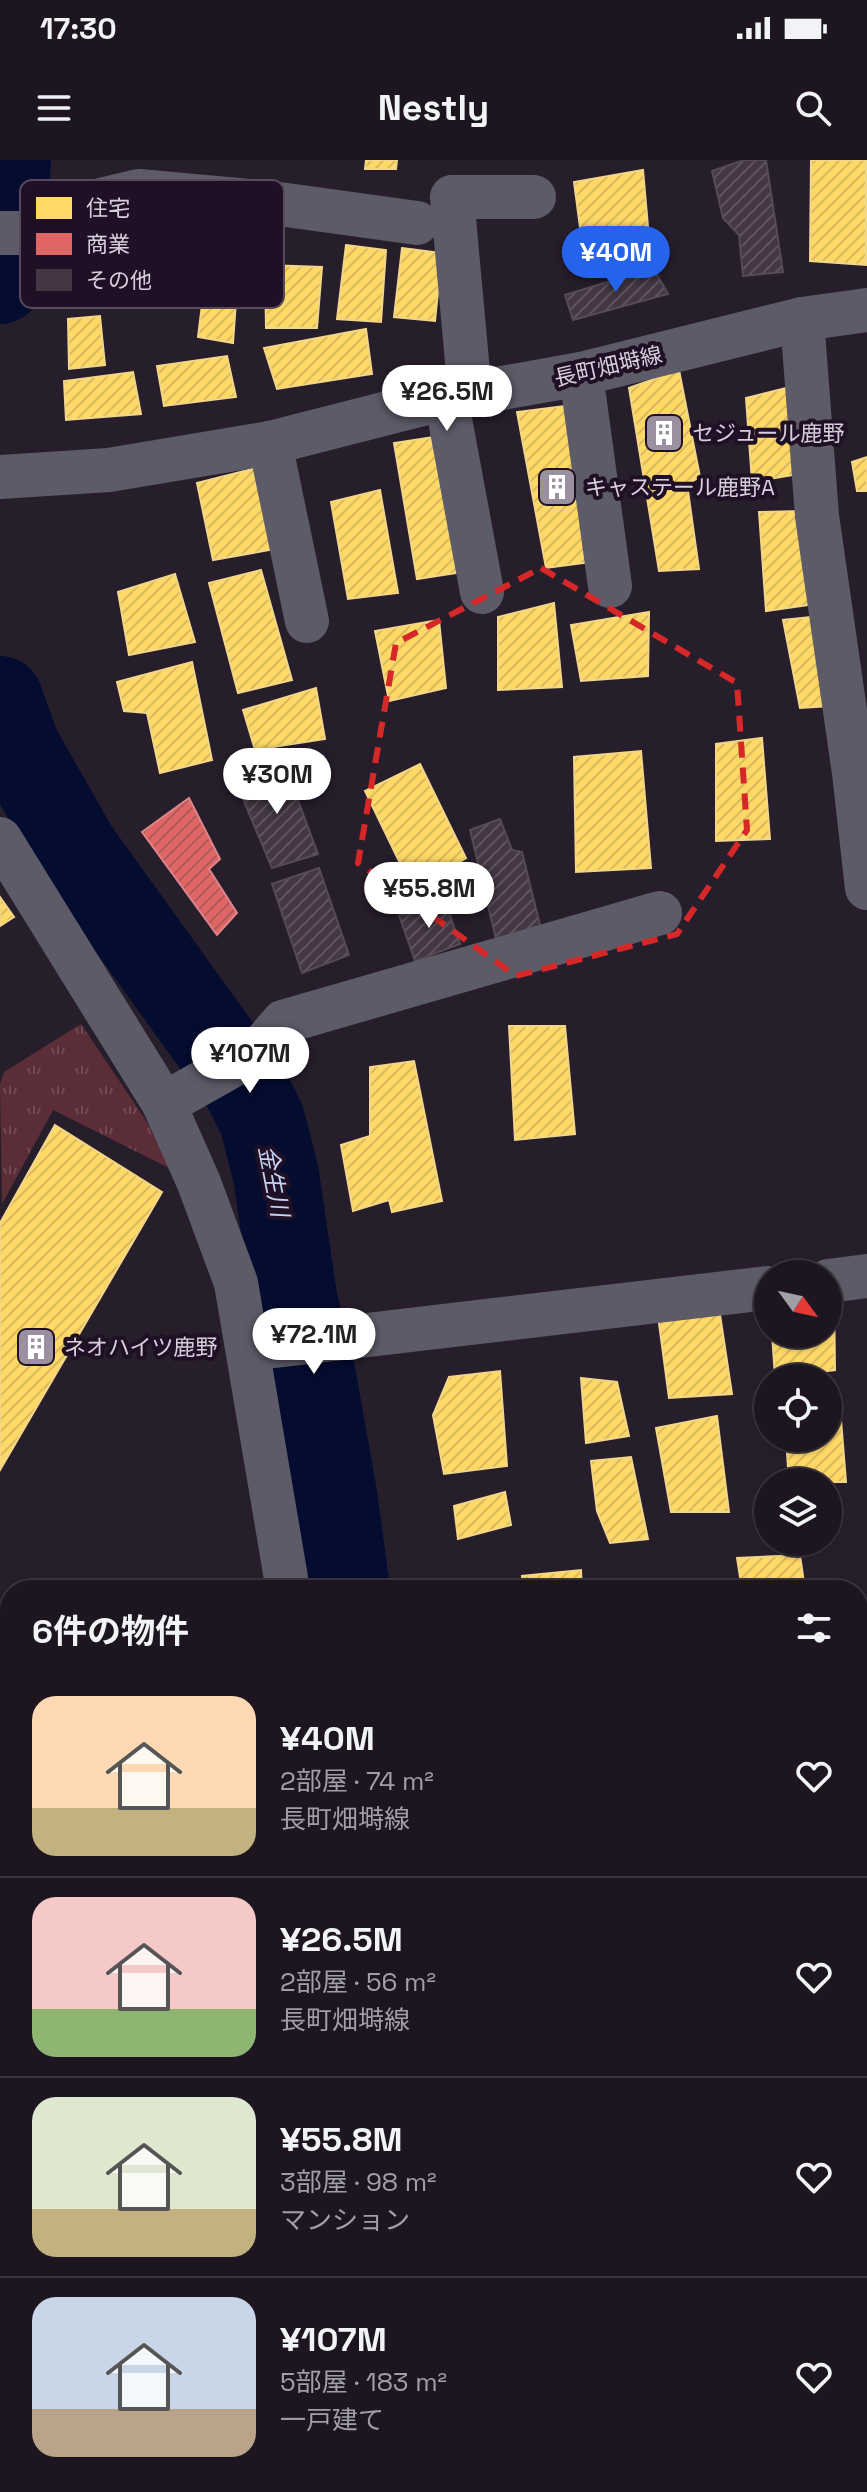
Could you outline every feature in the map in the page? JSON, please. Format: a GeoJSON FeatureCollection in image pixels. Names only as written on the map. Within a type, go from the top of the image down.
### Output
{"type":"FeatureCollection","features":[{"type":"Feature","properties":{"kind":"street"},"geometry":{"type":"LineString","coordinates":[[482,592],[458,396],[452,197],[534,197]]}},
{"type":"Feature","properties":{"kind":"street"},"geometry":{"type":"LineString","coordinates":[[284,205],[417,223]]}},
{"type":"Feature","properties":{"kind":"street","name":"長町畑塒線"},"geometry":{"type":"LineString","coordinates":[[9,478],[109,470],[270,443],[458,396],[581,374],[802,319],[867,310]]}},
{"type":"Feature","properties":{"kind":"street"},"geometry":{"type":"LineString","coordinates":[[802,319],[817,516],[854,773],[867,888]]}},
{"type":"Feature","properties":{"kind":"street"},"geometry":{"type":"LineString","coordinates":[[581,374],[610,586]]}},
{"type":"Feature","properties":{"kind":"street"},"geometry":{"type":"LineString","coordinates":[[270,443],[307,621]]}},
{"type":"Feature","properties":{"kind":"street"},"geometry":{"type":"LineString","coordinates":[[0,839],[164,1104],[236,1283],[267,1348],[287,1580]]}},
{"type":"Feature","properties":{"kind":"street"},"geometry":{"type":"LineString","coordinates":[[164,1104],[258,1051],[283,1022],[660,913]]}},
{"type":"Feature","properties":{"kind":"street"},"geometry":{"type":"LineString","coordinates":[[842,1279],[867,1276]]}},
{"type":"Feature","properties":{"kind":"street"},"geometry":{"type":"LineString","coordinates":[[267,1348],[754,1290]]}},
{"type":"Feature","properties":{"kind":"highlighted area"},"geometry":{"type":"Polygon","coordinates":[[[541,568],[737,683],[747,830],[677,934],[516,976],[358,863],[396,643],[541,568]]]}},
{"type":"Feature","properties":{"kind":"green space"},"geometry":{"type":"Polygon","coordinates":[[[81,1024],[149,1125],[169,1168],[53,1110],[2,1204],[0,1084],[4,1072],[81,1024]]]}},
{"type":"Feature","properties":{"kind":"building: 住宅"},"geometry":{"type":"Polygon","coordinates":[[[366,160],[397,160],[396,169],[365,169],[366,160]]]}},
{"type":"Feature","properties":{"kind":"building: 住宅"},"geometry":{"type":"Polygon","coordinates":[[[811,160],[866,160],[866,265],[810,261],[811,160]]]}},
{"type":"Feature","properties":{"kind":"building: 住宅"},"geometry":{"type":"Polygon","coordinates":[[[643,170],[648,227],[639,257],[585,265],[574,182],[643,170]]]}},
{"type":"Feature","properties":{"kind":"building: 住宅"},"geometry":{"type":"Polygon","coordinates":[[[346,245],[386,250],[381,322],[337,319],[346,245]]]}},
{"type":"Feature","properties":{"kind":"building: 住宅"},"geometry":{"type":"Polygon","coordinates":[[[402,248],[442,253],[435,321],[394,317],[402,248]]]}},
{"type":"Feature","properties":{"kind":"building: 住宅"},"geometry":{"type":"Polygon","coordinates":[[[284,266],[322,267],[317,328],[266,328],[266,308],[284,308],[284,266]]]}},
{"type":"Feature","properties":{"kind":"building: 住宅"},"geometry":{"type":"Polygon","coordinates":[[[202,308],[236,308],[233,343],[198,337],[202,308]]]}},
{"type":"Feature","properties":{"kind":"building: 住宅"},"geometry":{"type":"Polygon","coordinates":[[[100,316],[105,365],[69,369],[68,319],[100,316]]]}},
{"type":"Feature","properties":{"kind":"building: 住宅"},"geometry":{"type":"Polygon","coordinates":[[[366,329],[372,374],[277,389],[264,348],[366,329]]]}},
{"type":"Feature","properties":{"kind":"building: 住宅"},"geometry":{"type":"Polygon","coordinates":[[[227,356],[236,397],[164,406],[157,366],[227,356]]]}},
{"type":"Feature","properties":{"kind":"building: 住宅","name":"セジュール鹿野"},"geometry":{"type":"Polygon","coordinates":[[[679,370],[700,477],[687,484],[699,569],[659,571],[629,388],[679,370]]]}},
{"type":"Feature","properties":{"kind":"building: 住宅"},"geometry":{"type":"Polygon","coordinates":[[[133,372],[141,414],[66,420],[64,381],[133,372]]]}},
{"type":"Feature","properties":{"kind":"building: 住宅"},"geometry":{"type":"Polygon","coordinates":[[[794,386],[799,474],[752,482],[746,398],[794,386]]]}},
{"type":"Feature","properties":{"kind":"building: 住宅","name":"キャステール鹿野A"},"geometry":{"type":"Polygon","coordinates":[[[572,405],[592,562],[546,568],[517,412],[572,405]]]}},
{"type":"Feature","properties":{"kind":"building: 住宅"},"geometry":{"type":"Polygon","coordinates":[[[441,436],[463,572],[417,579],[394,443],[441,436]]]}},
{"type":"Feature","properties":{"kind":"building: 住宅"},"geometry":{"type":"Polygon","coordinates":[[[867,457],[867,491],[857,491],[852,462],[867,457]]]}},
{"type":"Feature","properties":{"kind":"building: 住宅"},"geometry":{"type":"Polygon","coordinates":[[[256,468],[275,549],[213,560],[197,483],[256,468]]]}},
{"type":"Feature","properties":{"kind":"building: 住宅"},"geometry":{"type":"Polygon","coordinates":[[[380,490],[398,593],[348,599],[331,502],[380,490]]]}},
{"type":"Feature","properties":{"kind":"building: 住宅"},"geometry":{"type":"Polygon","coordinates":[[[801,511],[816,604],[766,611],[759,512],[801,511]]]}},
{"type":"Feature","properties":{"kind":"building: 住宅"},"geometry":{"type":"Polygon","coordinates":[[[261,570],[292,680],[238,693],[209,583],[261,570]]]}},
{"type":"Feature","properties":{"kind":"building: 住宅"},"geometry":{"type":"Polygon","coordinates":[[[175,574],[195,642],[129,655],[118,592],[175,574]]]}},
{"type":"Feature","properties":{"kind":"building: 住宅"},"geometry":{"type":"Polygon","coordinates":[[[554,603],[562,687],[498,690],[498,617],[554,603]]]}},
{"type":"Feature","properties":{"kind":"building: 住宅"},"geometry":{"type":"Polygon","coordinates":[[[649,612],[648,676],[581,681],[571,625],[649,612]]]}},
{"type":"Feature","properties":{"kind":"building: 住宅"},"geometry":{"type":"Polygon","coordinates":[[[820,616],[831,706],[800,708],[783,620],[820,616]]]}},
{"type":"Feature","properties":{"kind":"building: 住宅"},"geometry":{"type":"Polygon","coordinates":[[[439,620],[446,688],[389,701],[375,631],[439,620]]]}},
{"type":"Feature","properties":{"kind":"building: 住宅"},"geometry":{"type":"Polygon","coordinates":[[[192,662],[212,760],[160,773],[147,713],[124,711],[117,682],[192,662]]]}},
{"type":"Feature","properties":{"kind":"building: 住宅"},"geometry":{"type":"Polygon","coordinates":[[[316,688],[325,739],[255,750],[243,710],[316,688]]]}},
{"type":"Feature","properties":{"kind":"building: 住宅"},"geometry":{"type":"Polygon","coordinates":[[[762,738],[770,839],[716,841],[716,744],[762,738]]]}},
{"type":"Feature","properties":{"kind":"building: 住宅"},"geometry":{"type":"Polygon","coordinates":[[[641,751],[651,868],[576,872],[574,757],[641,751]]]}},
{"type":"Feature","properties":{"kind":"building: 住宅"},"geometry":{"type":"Polygon","coordinates":[[[420,764],[466,858],[413,890],[365,791],[420,764]]]}},
{"type":"Feature","properties":{"kind":"building: 住宅"},"geometry":{"type":"Polygon","coordinates":[[[0,897],[14,917],[0,926],[0,897]]]}},
{"type":"Feature","properties":{"kind":"building: 住宅"},"geometry":{"type":"Polygon","coordinates":[[[509,1026],[565,1026],[575,1134],[515,1140],[509,1026]]]}},
{"type":"Feature","properties":{"kind":"building: 住宅"},"geometry":{"type":"Polygon","coordinates":[[[414,1061],[442,1201],[392,1212],[389,1200],[353,1211],[341,1145],[370,1136],[370,1067],[414,1061]]]}},
{"type":"Feature","properties":{"kind":"building: 住宅","name":"ネオハイツ鹿野"},"geometry":{"type":"Polygon","coordinates":[[[55,1125],[162,1192],[0,1470],[0,1223],[55,1125]]]}},
{"type":"Feature","properties":{"kind":"building: 住宅"},"geometry":{"type":"Polygon","coordinates":[[[719,1308],[732,1394],[669,1398],[658,1316],[719,1308]]]}},
{"type":"Feature","properties":{"kind":"building: 住宅"},"geometry":{"type":"Polygon","coordinates":[[[773,1348],[835,1348],[835,1364],[774,1364],[773,1348]]]}},
{"type":"Feature","properties":{"kind":"building: 住宅"},"geometry":{"type":"Polygon","coordinates":[[[500,1371],[507,1466],[444,1474],[433,1415],[449,1377],[500,1371]]]}},
{"type":"Feature","properties":{"kind":"building: 住宅"},"geometry":{"type":"Polygon","coordinates":[[[581,1378],[617,1382],[629,1436],[586,1443],[581,1378]]]}},
{"type":"Feature","properties":{"kind":"building: 住宅"},"geometry":{"type":"Polygon","coordinates":[[[717,1416],[729,1512],[671,1512],[656,1428],[717,1416]]]}},
{"type":"Feature","properties":{"kind":"building: 住宅"},"geometry":{"type":"Polygon","coordinates":[[[842,1432],[846,1482],[842,1482],[842,1468],[788,1468],[787,1452],[842,1452],[842,1432]]]}},
{"type":"Feature","properties":{"kind":"building: 住宅"},"geometry":{"type":"Polygon","coordinates":[[[631,1457],[648,1539],[610,1543],[597,1511],[591,1461],[631,1457]]]}},
{"type":"Feature","properties":{"kind":"building: 住宅"},"geometry":{"type":"Polygon","coordinates":[[[505,1492],[511,1525],[458,1539],[454,1506],[505,1492]]]}},
{"type":"Feature","properties":{"kind":"building: 住宅"},"geometry":{"type":"Polygon","coordinates":[[[800,1556],[804,1580],[740,1580],[737,1558],[800,1556]]]}},
{"type":"Feature","properties":{"kind":"building: 住宅"},"geometry":{"type":"Polygon","coordinates":[[[581,1570],[582,1580],[522,1580],[522,1576],[581,1570]]]}},
{"type":"Feature","properties":{"kind":"building: 商業"},"geometry":{"type":"Polygon","coordinates":[[[189,798],[220,859],[209,869],[237,913],[217,935],[142,832],[189,798]]]}},
{"type":"Feature","properties":{"kind":"building: その他"},"geometry":{"type":"Polygon","coordinates":[[[744,160],[766,160],[783,272],[743,276],[739,235],[723,218],[712,171],[744,160]]]}},
{"type":"Feature","properties":{"kind":"building: その他"},"geometry":{"type":"Polygon","coordinates":[[[653,268],[668,294],[573,320],[565,295],[653,268]]]}},
{"type":"Feature","properties":{"kind":"building: その他"},"geometry":{"type":"Polygon","coordinates":[[[284,763],[318,854],[272,868],[235,780],[284,763]]]}},
{"type":"Feature","properties":{"kind":"building: その他"},"geometry":{"type":"Polygon","coordinates":[[[500,819],[512,850],[522,852],[541,929],[496,939],[470,830],[500,819]]]}},
{"type":"Feature","properties":{"kind":"building: その他"},"geometry":{"type":"Polygon","coordinates":[[[319,868],[349,955],[302,973],[272,884],[319,868]]]}},
{"type":"Feature","properties":{"kind":"building: その他"},"geometry":{"type":"Polygon","coordinates":[[[445,901],[460,944],[415,961],[399,915],[445,901]]]}},
{"type":"Feature","properties":{"kind":"waterway","name":"金生川"},"geometry":{"type":"LineString","coordinates":[[0,281],[8,160]]}},
{"type":"Feature","properties":{"kind":"waterway","name":"金生川"},"geometry":{"type":"LineString","coordinates":[[0,699],[17,747],[75,849],[244,1084],[262,1120],[276,1175],[295,1303],[310,1360],[346,1580]]}},
{"type":"Feature","properties":{"kind":"place","name":"セジュール鹿野"},"geometry":{"type":"Point","coordinates":[664,433]}},
{"type":"Feature","properties":{"kind":"place","name":"キャステール鹿野A"},"geometry":{"type":"Point","coordinates":[557,487]}},
{"type":"Feature","properties":{"kind":"place","name":"ネオハイツ鹿野"},"geometry":{"type":"Point","coordinates":[36,1347]}}]}
